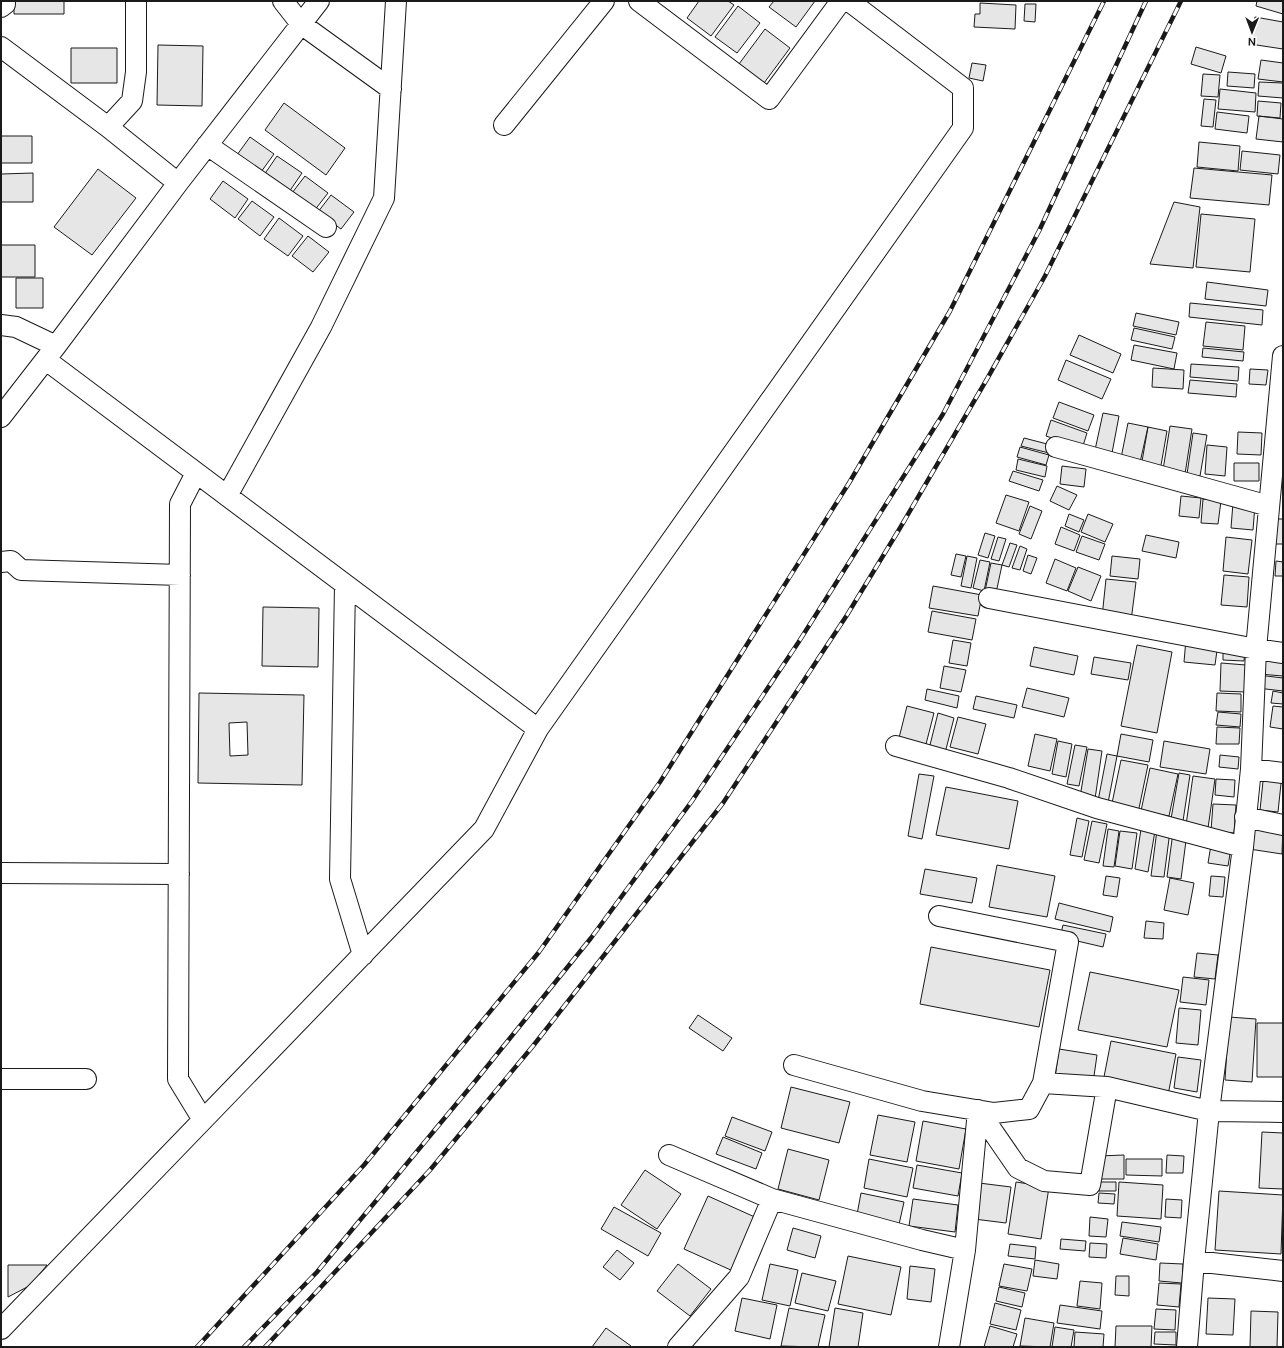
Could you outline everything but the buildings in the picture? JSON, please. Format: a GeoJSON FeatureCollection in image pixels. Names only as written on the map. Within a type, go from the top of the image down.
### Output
{"type":"FeatureCollection","features":[{"type":"Feature","properties":{"kind":"street"},"geometry":{"type":"LineString","coordinates":[[1,7],[5,4],[5,1]]}},
{"type":"Feature","properties":{"kind":"street"},"geometry":{"type":"LineString","coordinates":[[108,127],[132,101],[136,72],[136,1]]}},
{"type":"Feature","properties":{"kind":"street"},"geometry":{"type":"LineString","coordinates":[[283,1],[301,24],[391,89]]}},
{"type":"Feature","properties":{"kind":"street"},"geometry":{"type":"LineString","coordinates":[[1,417],[51,353],[207,145],[319,1]]}},
{"type":"Feature","properties":{"kind":"street"},"geometry":{"type":"LineString","coordinates":[[227,496],[321,327],[384,198],[396,1]]}},
{"type":"Feature","properties":{"kind":"street"},"geometry":{"type":"LineString","coordinates":[[504,125],[604,1]]}},
{"type":"Feature","properties":{"kind":"street"},"geometry":{"type":"LineString","coordinates":[[639,1],[769,99],[841,1]]}},
{"type":"Feature","properties":{"kind":"street"},"geometry":{"type":"LineString","coordinates":[[1,1329],[484,829],[538,729],[963,128],[963,88],[849,1]]}},
{"type":"Feature","properties":{"kind":"street"},"geometry":{"type":"LineString","coordinates":[[1,47],[108,127],[178,183]]}},
{"type":"Feature","properties":{"kind":"street"},"geometry":{"type":"LineString","coordinates":[[207,145],[326,227]]}},
{"type":"Feature","properties":{"kind":"street"},"geometry":{"type":"LineString","coordinates":[[1,325],[16,327],[51,353],[196,473],[538,729]]}},
{"type":"Feature","properties":{"kind":"street"},"geometry":{"type":"LineString","coordinates":[[1186,1347],[1208,1111],[1243,847],[1251,769],[1256,650],[1280,422],[1283,356]]}},
{"type":"Feature","properties":{"kind":"street"},"geometry":{"type":"LineString","coordinates":[[1056,447],[1270,506]]}},
{"type":"Feature","properties":{"kind":"street"},"geometry":{"type":"LineString","coordinates":[[196,473],[180,504],[178,1079],[203,1120]]}},
{"type":"Feature","properties":{"kind":"street"},"geometry":{"type":"LineString","coordinates":[[1,562],[11,561],[21,570],[180,575]]}},
{"type":"Feature","properties":{"kind":"street"},"geometry":{"type":"LineString","coordinates":[[345,584],[340,879],[363,954]]}},
{"type":"Feature","properties":{"kind":"street"},"geometry":{"type":"LineString","coordinates":[[989,598],[1283,654]]}},
{"type":"Feature","properties":{"kind":"street"},"geometry":{"type":"LineString","coordinates":[[896,746],[1009,778],[1096,808],[1243,847]]}},
{"type":"Feature","properties":{"kind":"street"},"geometry":{"type":"LineString","coordinates":[[1251,769],[1283,773]]}},
{"type":"Feature","properties":{"kind":"street"},"geometry":{"type":"LineString","coordinates":[[1245,817],[1283,824]]}},
{"type":"Feature","properties":{"kind":"street"},"geometry":{"type":"LineString","coordinates":[[1,873],[179,874]]}},
{"type":"Feature","properties":{"kind":"street"},"geometry":{"type":"LineString","coordinates":[[794,1065],[922,1101],[994,1113],[1029,1108],[1043,1083],[1068,942],[939,916]]}},
{"type":"Feature","properties":{"kind":"street"},"geometry":{"type":"LineString","coordinates":[[1,1079],[86,1080]]}},
{"type":"Feature","properties":{"kind":"street"},"geometry":{"type":"LineString","coordinates":[[1043,1083],[1107,1087],[1208,1111],[1283,1112]]}},
{"type":"Feature","properties":{"kind":"street"},"geometry":{"type":"LineString","coordinates":[[978,1110],[1018,1168],[1044,1181],[1090,1185],[1107,1087]]}},
{"type":"Feature","properties":{"kind":"street"},"geometry":{"type":"LineString","coordinates":[[948,1347],[965,1250],[978,1110]]}},
{"type":"Feature","properties":{"kind":"street"},"geometry":{"type":"LineString","coordinates":[[669,1155],[772,1200],[965,1250]]}},
{"type":"Feature","properties":{"kind":"street"},"geometry":{"type":"LineString","coordinates":[[683,1346],[739,1277],[772,1200]]}},
{"type":"Feature","properties":{"kind":"street"},"geometry":{"type":"LineString","coordinates":[[1194,1261],[1283,1270]]}},
{"type":"Feature","properties":{"kind":"railway"},"geometry":{"type":"LineString","coordinates":[[197,1347],[364,1165],[539,952],[660,782],[849,483],[950,311],[1104,1]]}},
{"type":"Feature","properties":{"kind":"railway"},"geometry":{"type":"LineString","coordinates":[[244,1347],[317,1272],[477,1079],[591,938],[692,801],[798,643],[943,414],[1039,231],[1146,1]]}},
{"type":"Feature","properties":{"kind":"railway"},"geometry":{"type":"LineString","coordinates":[[265,1347],[430,1170],[533,1046],[723,803],[847,615],[987,379],[1045,276],[1181,1]]}}]}
